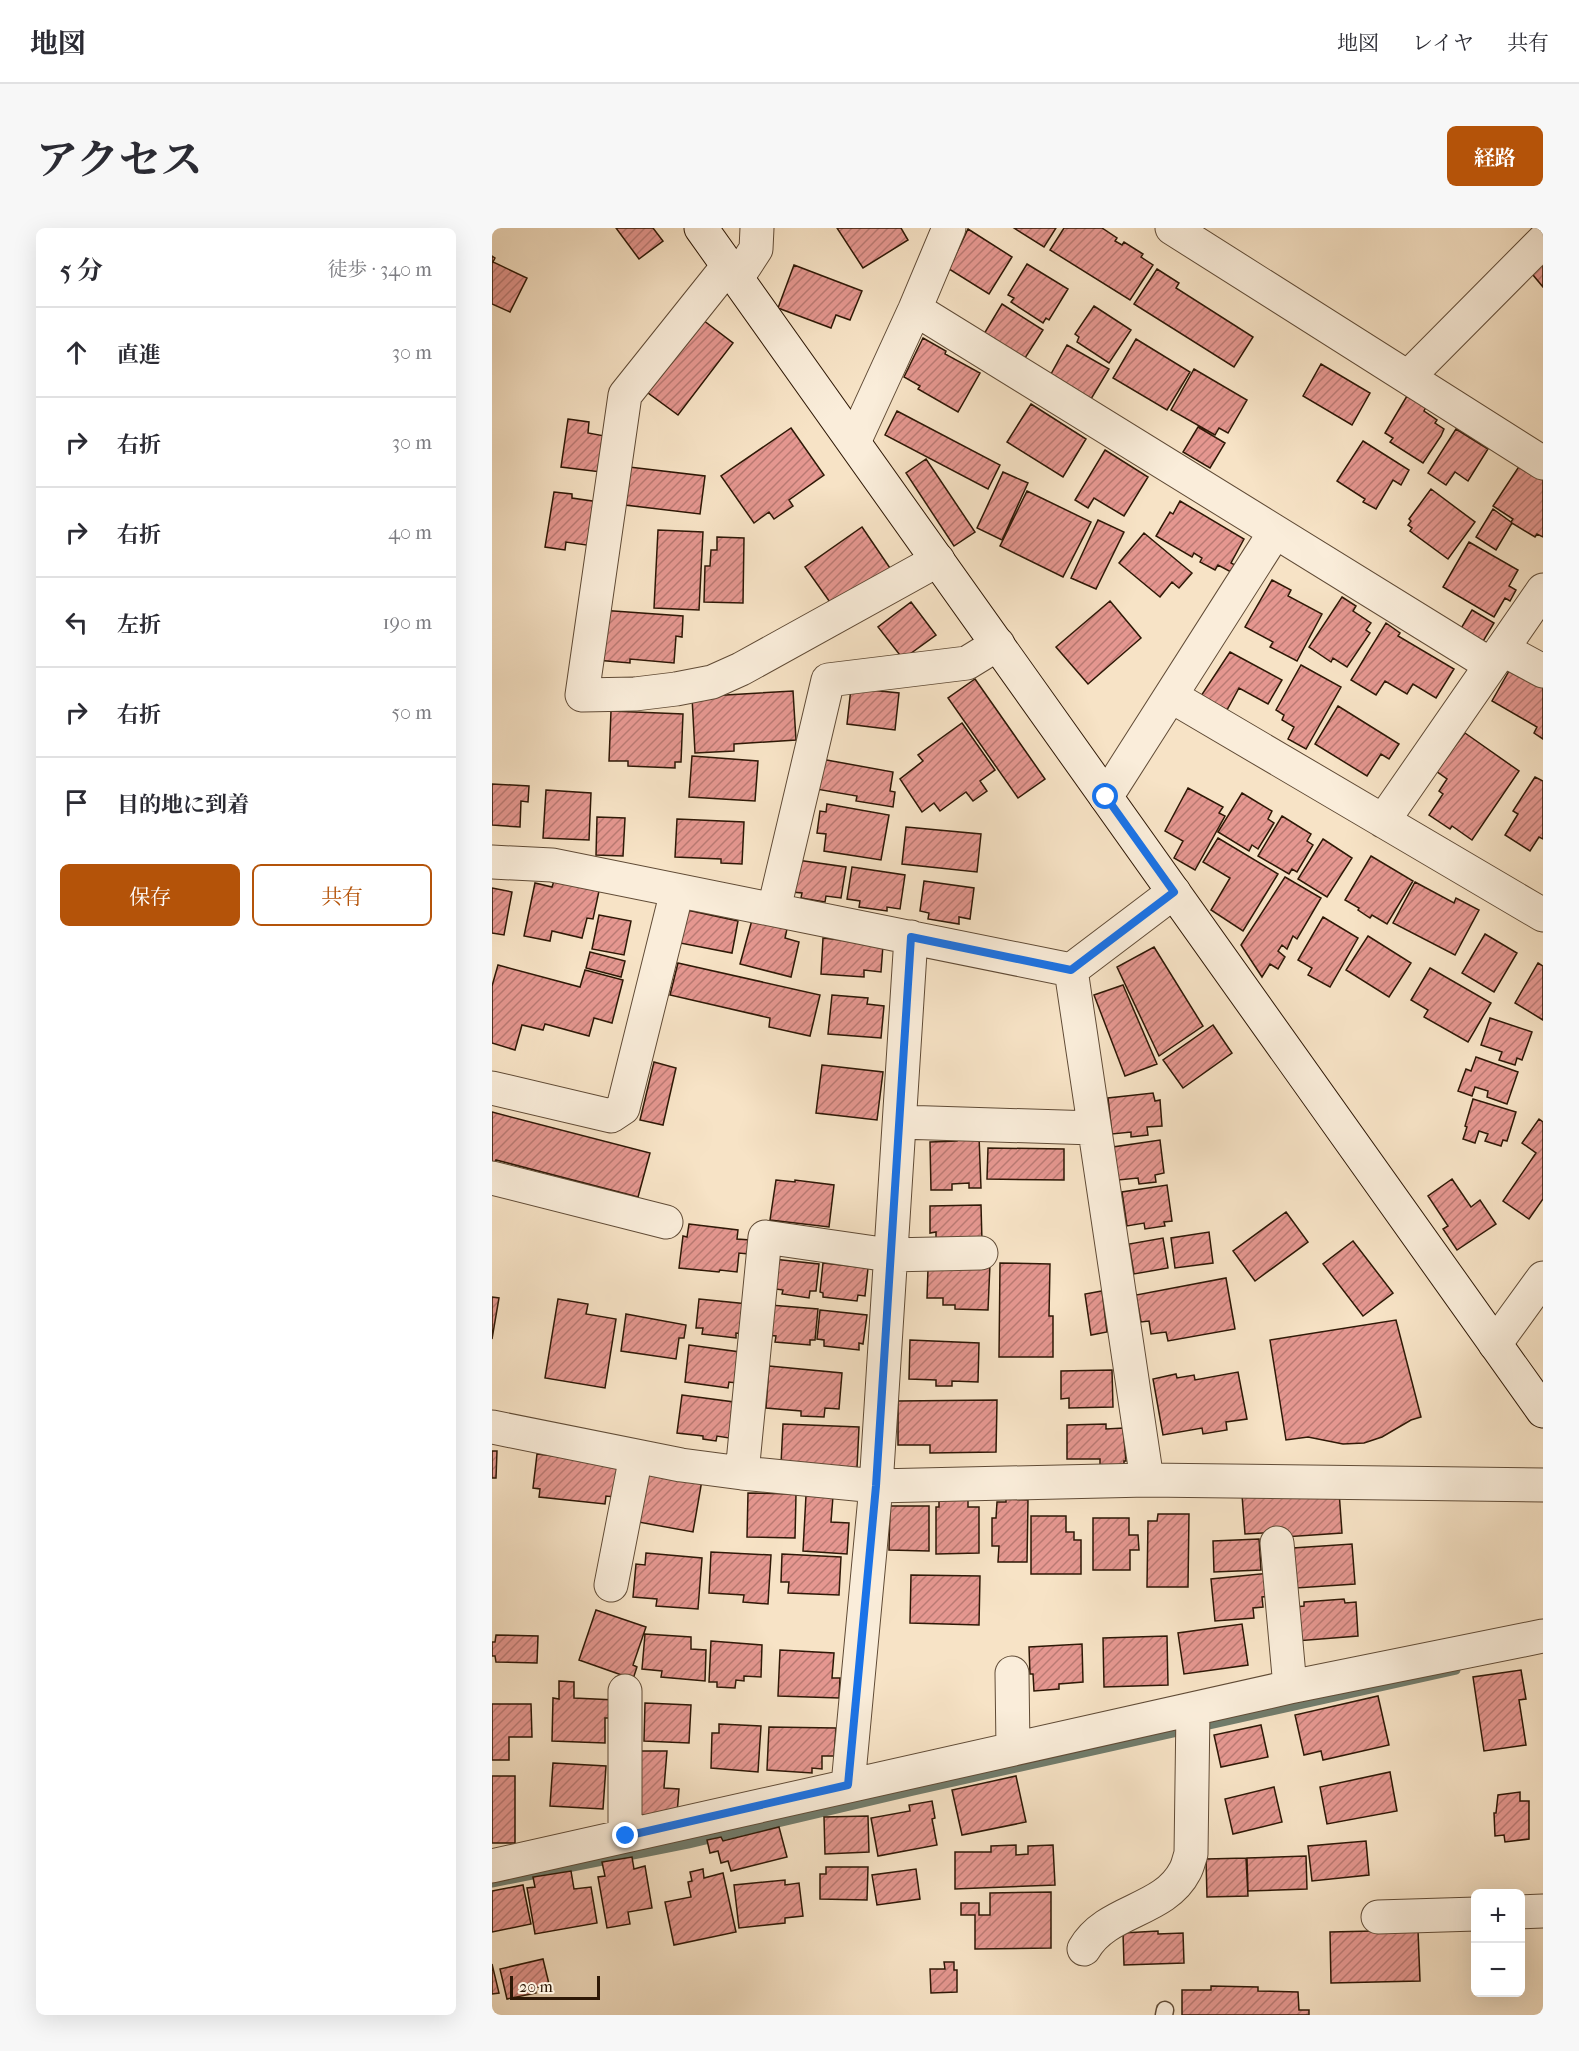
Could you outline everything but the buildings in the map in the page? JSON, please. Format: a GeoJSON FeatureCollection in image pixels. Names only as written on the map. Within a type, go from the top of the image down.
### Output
{"type":"FeatureCollection","features":[{"type":"Feature","properties":{"kind":"street"},"geometry":{"type":"LineString","coordinates":[[701,228],[1543,1411]]}},
{"type":"Feature","properties":{"kind":"street"},"geometry":{"type":"LineString","coordinates":[[757,228],[756,249],[625,395],[582,695],[635,694],[712,682],[741,669],[938,560]]}},
{"type":"Feature","properties":{"kind":"street"},"geometry":{"type":"LineString","coordinates":[[854,442],[949,228]]}},
{"type":"Feature","properties":{"kind":"street"},"geometry":{"type":"LineString","coordinates":[[1172,228],[1408,377],[1538,453]]}},
{"type":"Feature","properties":{"kind":"street"},"geometry":{"type":"LineString","coordinates":[[1408,377],[1543,241]]}},
{"type":"Feature","properties":{"kind":"street"},"geometry":{"type":"LineString","coordinates":[[915,309],[1275,532],[1496,657],[1543,671]]}},
{"type":"Feature","properties":{"kind":"street"},"geometry":{"type":"LineString","coordinates":[[1106,797],[1275,532]]}},
{"type":"Feature","properties":{"kind":"street"},"geometry":{"type":"LineString","coordinates":[[1383,821],[1543,590]]}},
{"type":"Feature","properties":{"kind":"street"},"geometry":{"type":"LineString","coordinates":[[774,909],[828,680],[968,663],[998,644]]}},
{"type":"Feature","properties":{"kind":"street"},"geometry":{"type":"LineString","coordinates":[[1171,696],[1543,915]]}},
{"type":"Feature","properties":{"kind":"street"},"geometry":{"type":"LineString","coordinates":[[492,862],[552,865],[1071,970],[1174,892]]}},
{"type":"Feature","properties":{"kind":"street"},"geometry":{"type":"LineString","coordinates":[[492,1088],[611,1116],[623,1108],[677,891]]}},
{"type":"Feature","properties":{"kind":"street"},"geometry":{"type":"LineString","coordinates":[[848,1785],[876,1486],[911,937]]}},
{"type":"Feature","properties":{"kind":"street"},"geometry":{"type":"LineString","coordinates":[[1071,970],[1147,1480]]}},
{"type":"Feature","properties":{"kind":"street"},"geometry":{"type":"LineString","coordinates":[[900,1122],[1094,1128]]}},
{"type":"Feature","properties":{"kind":"street"},"geometry":{"type":"LineString","coordinates":[[492,1178],[666,1222]]}},
{"type":"Feature","properties":{"kind":"street"},"geometry":{"type":"LineString","coordinates":[[742,1473],[765,1237],[890,1255],[981,1253]]}},
{"type":"Feature","properties":{"kind":"street"},"geometry":{"type":"LineString","coordinates":[[1496,1344],[1543,1278]]}},
{"type":"Feature","properties":{"kind":"street"},"geometry":{"type":"LineString","coordinates":[[492,1427],[681,1465],[876,1486],[1147,1480],[1543,1485]]}},
{"type":"Feature","properties":{"kind":"street"},"geometry":{"type":"LineString","coordinates":[[611,1585],[636,1456]]}},
{"type":"Feature","properties":{"kind":"street"},"geometry":{"type":"LineString","coordinates":[[1277,1543],[1290,1687]]}},
{"type":"Feature","properties":{"kind":"street"},"geometry":{"type":"LineString","coordinates":[[492,1866],[1193,1708],[1543,1636]]}},
{"type":"Feature","properties":{"kind":"street"},"geometry":{"type":"LineString","coordinates":[[1012,1673],[1013,1749]]}},
{"type":"Feature","properties":{"kind":"street"},"geometry":{"type":"LineString","coordinates":[[625,1691],[626,1836]]}},
{"type":"Feature","properties":{"kind":"street"},"geometry":{"type":"LineString","coordinates":[[1084,1949],[1091,1937],[1106,1926],[1125,1914],[1158,1900],[1172,1889],[1185,1872],[1191,1854],[1193,1708]]}},
{"type":"Feature","properties":{"kind":"street"},"geometry":{"type":"LineString","coordinates":[[1525,1912],[1543,1911]]}},
{"type":"Feature","properties":{"kind":"street"},"geometry":{"type":"LineString","coordinates":[[1378,1917],[1471,1914]]}},
{"type":"Feature","properties":{"kind":"waterway"},"geometry":{"type":"LineString","coordinates":[[492,1883],[688,1844],[913,1791],[1456,1670]]}},
{"type":"Feature","properties":{"kind":"route"},"geometry":{"type":"LineString","coordinates":[[626,1836],[848,1785],[876,1486],[911,937],[1071,970],[1174,892],[1106,797]]}}]}
